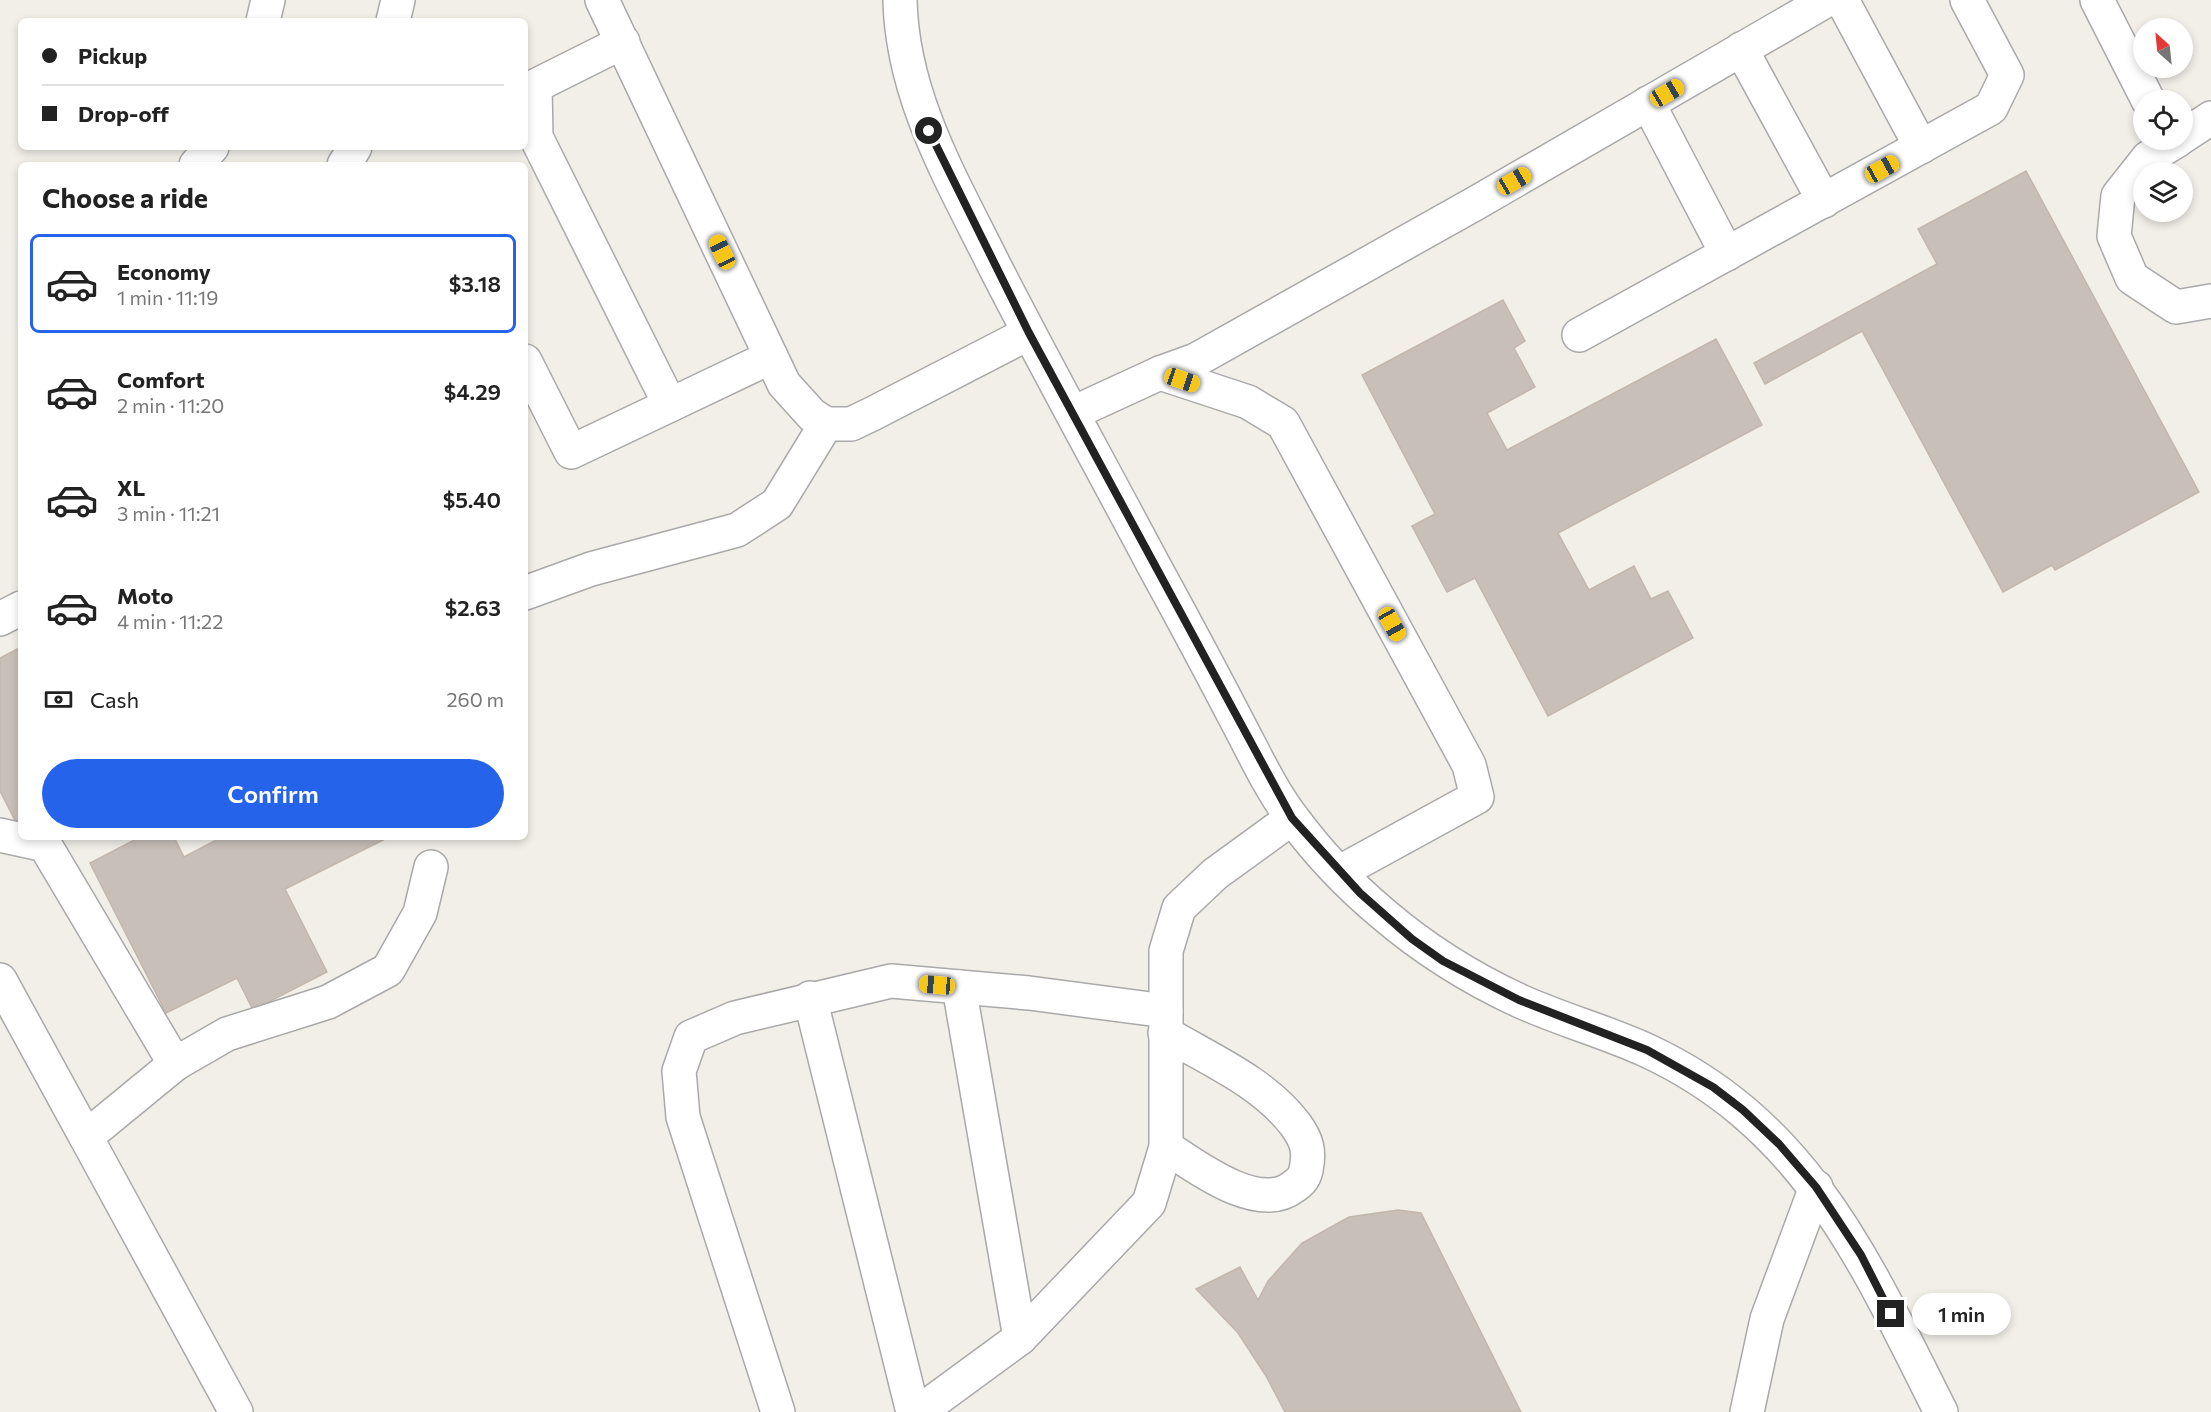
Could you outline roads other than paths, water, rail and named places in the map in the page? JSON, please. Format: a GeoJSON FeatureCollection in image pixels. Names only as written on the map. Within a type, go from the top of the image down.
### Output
{"type":"FeatureCollection","features":[{"type":"Feature","properties":{"kind":"street"},"geometry":{"type":"LineString","coordinates":[[264,18],[268,0]]}},
{"type":"Feature","properties":{"kind":"street"},"geometry":{"type":"LineString","coordinates":[[394,18],[398,0]]}},
{"type":"Feature","properties":{"kind":"street"},"geometry":{"type":"LineString","coordinates":[[602,0],[784,384],[798,402],[826,424],[851,424],[1029,333]]}},
{"type":"Feature","properties":{"kind":"street"},"geometry":{"type":"LineString","coordinates":[[900,0],[905,51],[917,100],[944,166],[1029,333],[1263,769],[1292,818],[1340,872],[1412,939],[1443,961],[1519,1000],[1647,1050],[1713,1087],[1779,1144],[1816,1187],[1861,1255],[1941,1412]]}},
{"type":"Feature","properties":{"kind":"street"},"geometry":{"type":"LineString","coordinates":[[1073,413],[1160,373],[1196,360],[1827,0]]}},
{"type":"Feature","properties":{"kind":"street"},"geometry":{"type":"LineString","coordinates":[[1842,0],[1921,147]]}},
{"type":"Feature","properties":{"kind":"street"},"geometry":{"type":"LineString","coordinates":[[1580,335],[1991,108],[2007,75],[1966,0]]}},
{"type":"Feature","properties":{"kind":"street"},"geometry":{"type":"LineString","coordinates":[[2097,0],[2143,90]]}},
{"type":"Feature","properties":{"kind":"street"},"geometry":{"type":"LineString","coordinates":[[623,42],[535,86],[530,151],[670,405]]}},
{"type":"Feature","properties":{"kind":"street"},"geometry":{"type":"LineString","coordinates":[[1741,50],[1824,201]]}},
{"type":"Feature","properties":{"kind":"street"},"geometry":{"type":"LineString","coordinates":[[1648,103],[1727,254]]}},
{"type":"Feature","properties":{"kind":"street"},"geometry":{"type":"LineString","coordinates":[[199,162],[209,150]]}},
{"type":"Feature","properties":{"kind":"street"},"geometry":{"type":"LineString","coordinates":[[2162,150],[2148,158],[2118,196],[2114,236],[2132,278],[2176,307],[2211,301]]}},
{"type":"Feature","properties":{"kind":"street"},"geometry":{"type":"LineString","coordinates":[[528,367],[571,452],[771,357]]}},
{"type":"Feature","properties":{"kind":"street"},"geometry":{"type":"LineString","coordinates":[[1160,373],[1248,402],[1283,423],[1469,765],[1477,797],[1340,872]]}},
{"type":"Feature","properties":{"kind":"street"},"geometry":{"type":"LineString","coordinates":[[528,592],[591,569],[736,530],[777,504],[826,424]]}},
{"type":"Feature","properties":{"kind":"street"},"geometry":{"type":"LineString","coordinates":[[0,619],[18,610]]}},
{"type":"Feature","properties":{"kind":"street"},"geometry":{"type":"LineString","coordinates":[[919,1412],[1020,1338],[1149,1203],[1166,1147],[1166,951],[1179,908],[1215,874],[1292,818]]}},
{"type":"Feature","properties":{"kind":"street"},"geometry":{"type":"LineString","coordinates":[[0,835],[18,837]]}},
{"type":"Feature","properties":{"kind":"street"},"geometry":{"type":"LineString","coordinates":[[0,862],[51,841],[176,1064]]}},
{"type":"Feature","properties":{"kind":"street"},"geometry":{"type":"LineString","coordinates":[[86,1137],[176,1064],[226,1034],[328,1002],[388,970],[420,913],[431,867]]}},
{"type":"Feature","properties":{"kind":"street"},"geometry":{"type":"LineString","coordinates":[[0,980],[236,1412]]}},
{"type":"Feature","properties":{"kind":"street"},"geometry":{"type":"LineString","coordinates":[[778,1412],[683,1117],[679,1071],[692,1037],[735,1018],[810,998],[891,981],[1029,993],[1165,1022],[1264,1092],[1296,1125],[1310,1153],[1304,1178],[1285,1193],[1266,1196],[1227,1185],[1166,1147]]}},
{"type":"Feature","properties":{"kind":"street"},"geometry":{"type":"LineString","coordinates":[[959,987],[1020,1338]]}},
{"type":"Feature","properties":{"kind":"street"},"geometry":{"type":"LineString","coordinates":[[810,998],[913,1412]]}},
{"type":"Feature","properties":{"kind":"street"},"geometry":{"type":"LineString","coordinates":[[1747,1412],[1767,1319],[1816,1187]]}}]}
